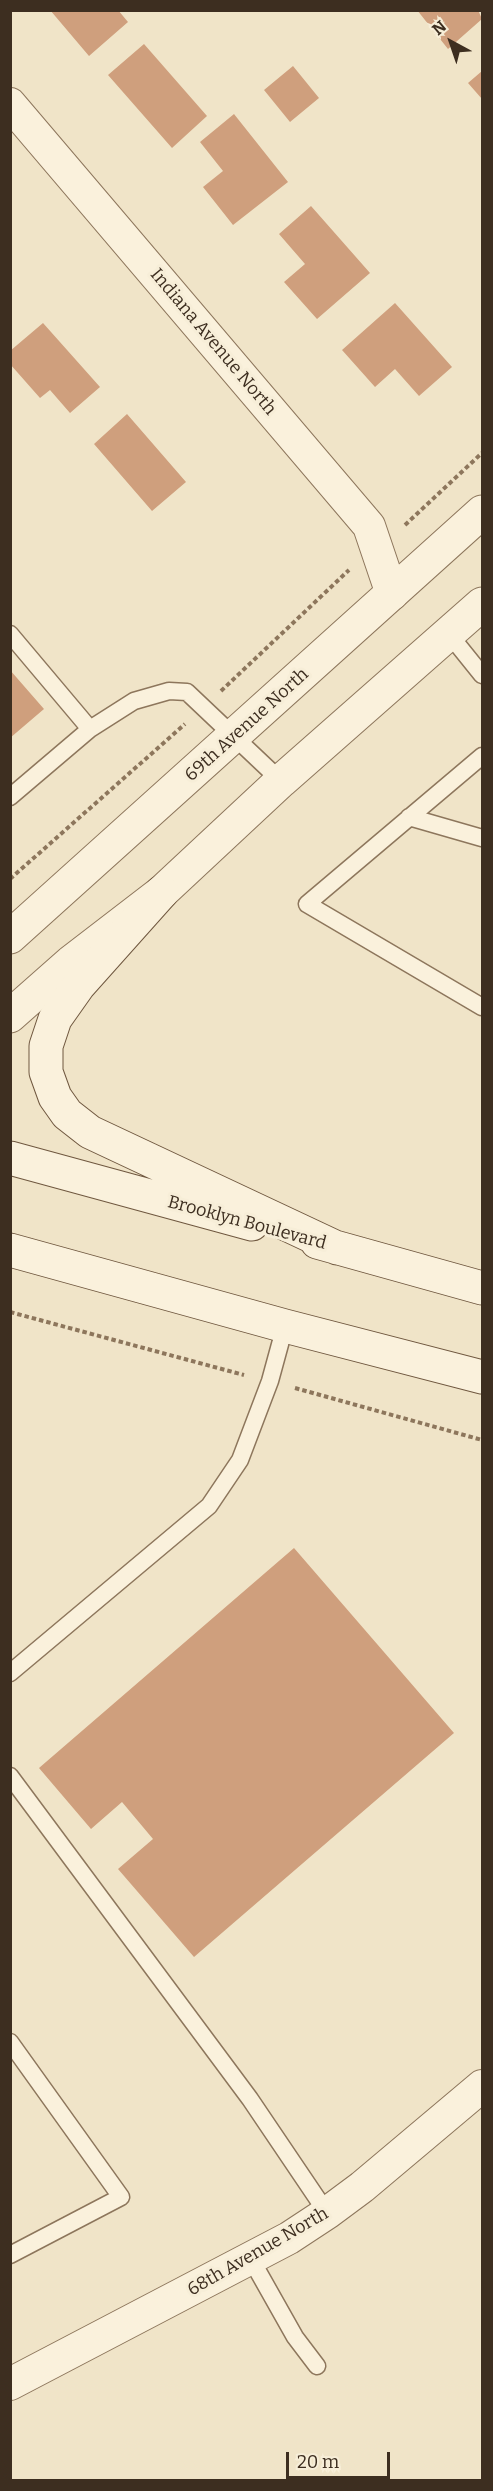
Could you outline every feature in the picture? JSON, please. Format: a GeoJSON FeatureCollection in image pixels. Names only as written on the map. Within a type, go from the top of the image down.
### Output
{"type":"FeatureCollection","features":[{"type":"Feature","properties":{"kind":"main road","name":"69th Avenue North"},"geometry":{"type":"LineString","coordinates":[[10,937],[483,512]]}},
{"type":"Feature","properties":{"kind":"main road"},"geometry":{"type":"LineString","coordinates":[[338,1248],[90,1132],[67,1114],[55,1097],[45,1072],[46,1046],[55,1018],[80,985],[162,892],[280,781],[483,604]]}},
{"type":"Feature","properties":{"kind":"main road"},"geometry":{"type":"LineString","coordinates":[[10,1016],[71,962],[162,892]]}},
{"type":"Feature","properties":{"kind":"main road","name":"Brooklyn Boulevard"},"geometry":{"type":"LineString","coordinates":[[10,1158],[483,1288]]}},
{"type":"Feature","properties":{"kind":"main road"},"geometry":{"type":"LineString","coordinates":[[10,1250],[285,1326],[483,1377]]}},
{"type":"Feature","properties":{"kind":"street","name":"Indiana Avenue North"},"geometry":{"type":"LineString","coordinates":[[10,104],[369,526],[392,594]]}},
{"type":"Feature","properties":{"kind":"street","name":"68th Avenue North"},"geometry":{"type":"LineString","coordinates":[[10,2384],[251,2259],[327,2213],[483,2086]]}},
{"type":"Feature","properties":{"kind":"lane"},"geometry":{"type":"LineString","coordinates":[[10,634],[90,729]]}},
{"type":"Feature","properties":{"kind":"lane"},"geometry":{"type":"LineString","coordinates":[[449,634],[483,675]]}},
{"type":"Feature","properties":{"kind":"lane"},"geometry":{"type":"LineString","coordinates":[[10,797],[90,729],[134,701],[169,692],[187,692],[280,781]]}},
{"type":"Feature","properties":{"kind":"lane"},"geometry":{"type":"LineString","coordinates":[[483,756],[307,904],[483,1007]]}},
{"type":"Feature","properties":{"kind":"lane"},"geometry":{"type":"LineString","coordinates":[[410,818],[483,838]]}},
{"type":"Feature","properties":{"kind":"lane"},"geometry":{"type":"LineString","coordinates":[[10,1673],[209,1506],[240,1460],[270,1381],[285,1326]]}},
{"type":"Feature","properties":{"kind":"lane"},"geometry":{"type":"LineString","coordinates":[[10,1776],[250,2099],[327,2213]]}},
{"type":"Feature","properties":{"kind":"lane"},"geometry":{"type":"LineString","coordinates":[[10,2042],[121,2197],[10,2255]]}},
{"type":"Feature","properties":{"kind":"lane"},"geometry":{"type":"LineString","coordinates":[[251,2259],[295,2337],[318,2366]]}},
{"type":"Feature","properties":{"kind":"path"},"geometry":{"type":"LineString","coordinates":[[404,526],[483,453]]}},
{"type":"Feature","properties":{"kind":"building"},"geometry":{"type":"Polygon","coordinates":[[[50,10],[118,10],[128,22],[89,56],[50,10]]]}},
{"type":"Feature","properties":{"kind":"building"},"geometry":{"type":"Polygon","coordinates":[[[417,10],[478,10],[482,19],[448,49],[417,10]]]}},
{"type":"Feature","properties":{"kind":"building"},"geometry":{"type":"Polygon","coordinates":[[[144,44],[207,116],[172,148],[108,75],[144,44]]]}},
{"type":"Feature","properties":{"kind":"building"},"geometry":{"type":"Polygon","coordinates":[[[293,66],[319,98],[290,122],[264,90],[293,66]]]}},
{"type":"Feature","properties":{"kind":"building"},"geometry":{"type":"Polygon","coordinates":[[[482,71],[482,99],[468,83],[482,71]]]}},
{"type":"Feature","properties":{"kind":"building"},"geometry":{"type":"Polygon","coordinates":[[[234,114],[288,182],[233,225],[203,187],[223,171],[200,142],[234,114]]]}},
{"type":"Feature","properties":{"kind":"building"},"geometry":{"type":"Polygon","coordinates":[[[311,206],[370,273],[317,319],[284,282],[305,264],[279,234],[311,206]]]}},
{"type":"Feature","properties":{"kind":"building"},"geometry":{"type":"Polygon","coordinates":[[[395,303],[452,367],[419,396],[395,369],[375,387],[342,350],[395,303]]]}},
{"type":"Feature","properties":{"kind":"building"},"geometry":{"type":"Polygon","coordinates":[[[43,323],[100,387],[70,413],[50,390],[40,398],[10,364],[10,351],[43,323]]]}},
{"type":"Feature","properties":{"kind":"building"},"geometry":{"type":"Polygon","coordinates":[[[127,414],[186,482],[152,511],[94,444],[127,414]]]}},
{"type":"Feature","properties":{"kind":"building"},"geometry":{"type":"Polygon","coordinates":[[[10,670],[44,709],[10,738],[10,670]]]}},
{"type":"Feature","properties":{"kind":"building"},"geometry":{"type":"Polygon","coordinates":[[[294,1548],[454,1733],[194,1957],[118,1869],[153,1839],[122,1802],[91,1829],[39,1768],[294,1548]]]}}]}
